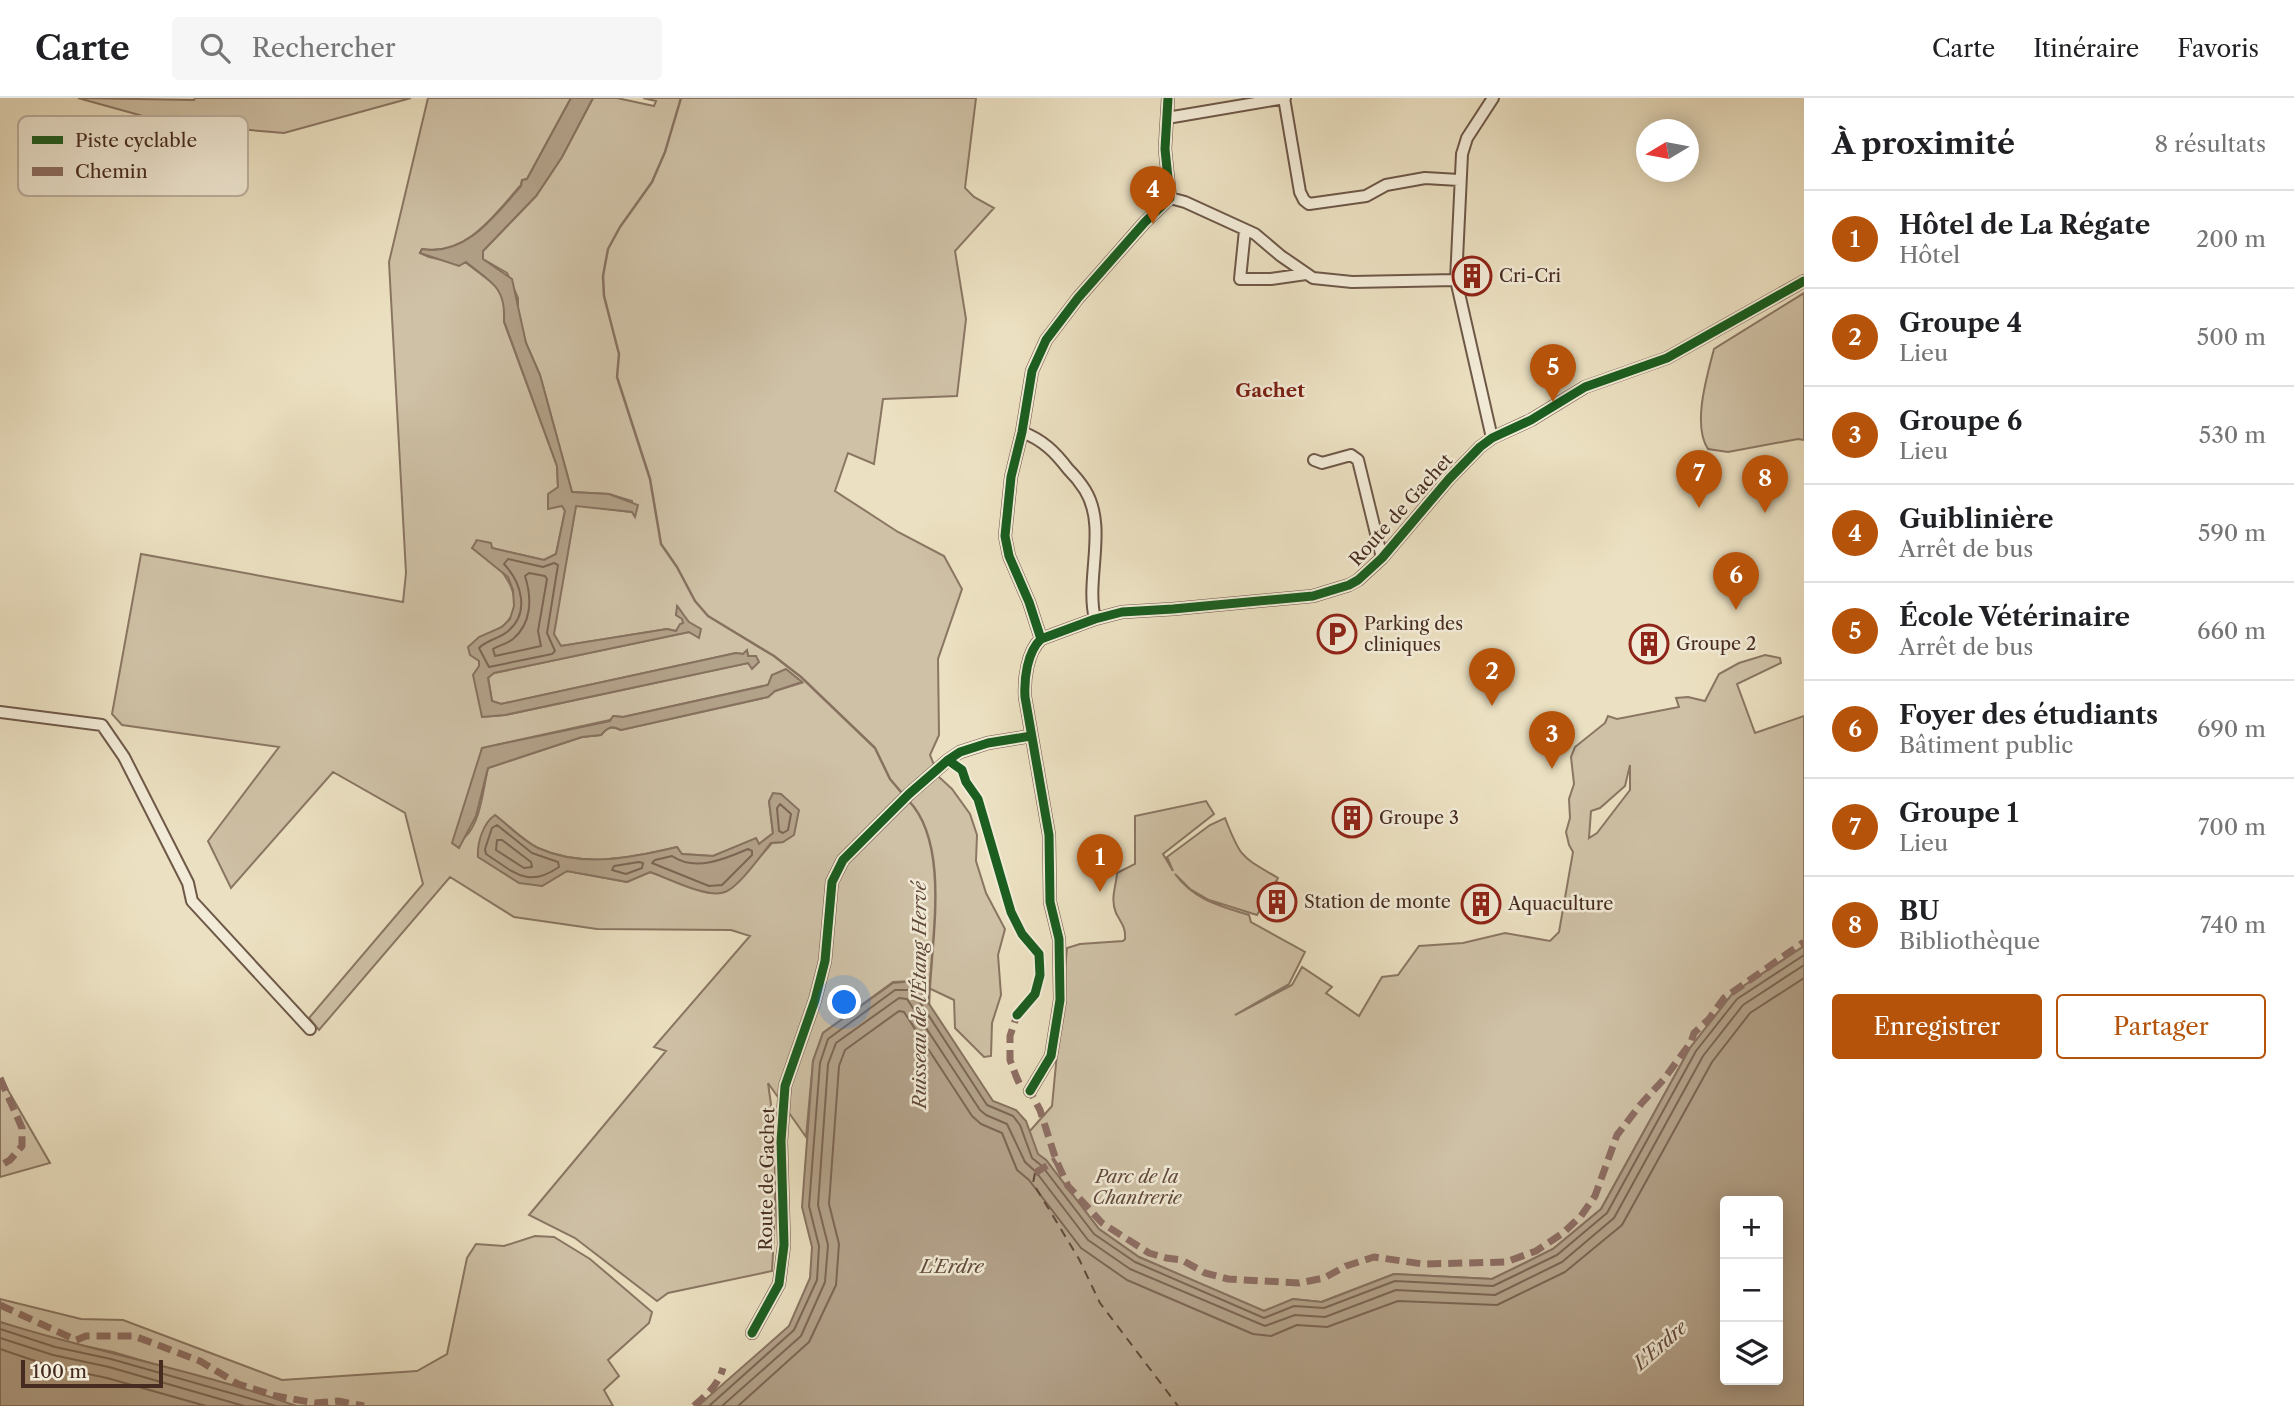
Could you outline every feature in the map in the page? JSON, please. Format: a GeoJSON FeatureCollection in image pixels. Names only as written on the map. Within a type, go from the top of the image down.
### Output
{"type":"FeatureCollection","features":[{"type":"Feature","properties":{"kind":"street"},"geometry":{"type":"LineString","coordinates":[[1168,98],[1165,149],[1170,198]]}},
{"type":"Feature","properties":{"kind":"street"},"geometry":{"type":"LineString","coordinates":[[1167,118],[1284,98],[1300,192],[1309,204],[1366,195],[1386,185],[1425,178],[1459,180]]}},
{"type":"Feature","properties":{"kind":"street"},"geometry":{"type":"LineString","coordinates":[[1492,438],[1485,405],[1481,401],[1473,362],[1474,354],[1456,281],[1462,154],[1467,138],[1493,98]]}},
{"type":"Feature","properties":{"kind":"street"},"geometry":{"type":"LineString","coordinates":[[1170,198],[1185,202],[1255,234],[1313,278],[1353,282],[1456,281]]}},
{"type":"Feature","properties":{"kind":"street"},"geometry":{"type":"LineString","coordinates":[[1030,1091],[1051,1056],[1060,1000],[1059,939],[1050,902],[1049,835],[1024,685],[1033,649],[1041,639],[1009,556],[1005,536],[1011,477],[1032,371],[1046,340],[1078,298],[1145,222],[1170,198]]}},
{"type":"Feature","properties":{"kind":"street"},"geometry":{"type":"LineString","coordinates":[[1245,229],[1240,279],[1271,279],[1306,274]]}},
{"type":"Feature","properties":{"kind":"street","name":"Route de Gachet"},"geometry":{"type":"LineString","coordinates":[[1041,639],[1122,612],[1173,610],[1313,596],[1358,580],[1382,558],[1449,479],[1492,438],[1531,420],[1585,387],[1667,358],[1804,281]]}},
{"type":"Feature","properties":{"kind":"street"},"geometry":{"type":"LineString","coordinates":[[1022,432],[1041,439],[1087,491],[1096,534],[1092,599],[1095,619]]}},
{"type":"Feature","properties":{"kind":"street"},"geometry":{"type":"LineString","coordinates":[[1314,460],[1322,463],[1351,455],[1358,460],[1382,558]]}},
{"type":"Feature","properties":{"kind":"street"},"geometry":{"type":"LineString","coordinates":[[0,712],[102,725],[124,757],[188,883],[192,901],[310,1029]]}},
{"type":"Feature","properties":{"kind":"street","name":"Route de Gachet"},"geometry":{"type":"LineString","coordinates":[[752,1333],[779,1284],[784,1245],[781,1141],[785,1086],[815,1000],[825,961],[832,882],[843,860],[906,797],[960,752],[988,743],[1031,736]]}},
{"type":"Feature","properties":{"kind":"green space"},"geometry":{"type":"Polygon","coordinates":[[[78,98],[411,98],[284,133],[248,130],[248,116],[143,116],[78,98]]]}},
{"type":"Feature","properties":{"kind":"green space"},"geometry":{"type":"Polygon","coordinates":[[[428,98],[571,98],[527,179],[522,180],[521,185],[490,220],[466,240],[453,246],[422,249],[420,253],[452,262],[465,262],[499,288],[505,305],[504,322],[557,466],[558,488],[565,511],[556,554],[544,560],[492,548],[490,543],[477,541],[508,580],[515,603],[512,614],[504,625],[472,645],[479,661],[482,717],[505,715],[748,663],[750,665],[756,656],[748,656],[747,651],[501,704],[492,701],[488,677],[494,673],[689,632],[698,637],[678,607],[676,615],[683,619],[683,624],[676,631],[667,629],[561,646],[553,634],[576,505],[632,512],[632,501],[609,494],[572,492],[540,375],[526,343],[518,314],[518,298],[507,273],[483,259],[483,251],[536,196],[562,157],[593,98],[617,98],[654,106],[656,101],[643,98],[976,98],[965,188],[974,197],[994,208],[955,251],[966,319],[957,396],[883,399],[874,464],[848,453],[835,491],[898,532],[944,556],[962,589],[938,659],[939,735],[930,755],[939,777],[952,789],[970,814],[977,835],[976,861],[986,893],[1005,929],[998,955],[1001,995],[992,1023],[991,1056],[984,1057],[955,1028],[954,1000],[914,981],[893,982],[823,1033],[813,1061],[806,1137],[768,1083],[775,1177],[772,1271],[668,1293],[657,1301],[575,1238],[529,1215],[666,1051],[654,1047],[750,936],[731,930],[597,929],[514,917],[450,877],[319,1030],[309,1018],[423,884],[405,813],[333,772],[231,888],[208,841],[279,747],[122,725],[112,714],[141,554],[403,602],[406,573],[389,262],[428,98]],[[772,675],[768,685],[623,717],[614,716],[610,720],[482,748],[464,838],[478,815],[488,768],[582,737],[601,735],[610,728],[621,730],[768,697],[775,691],[801,683],[772,675]],[[769,801],[773,834],[759,844],[756,839],[713,856],[681,854],[677,847],[607,859],[572,858],[538,848],[495,815],[542,886],[567,871],[627,882],[650,872],[709,893],[736,884],[772,843],[783,842],[769,801]]]}},
{"type":"Feature","properties":{"kind":"green space"},"geometry":{"type":"Polygon","coordinates":[[[1804,293],[1804,440],[1728,452],[1708,449],[1703,439],[1701,414],[1714,349],[1804,293]]]}},
{"type":"Feature","properties":{"kind":"green space","name":"Parc de la Chantrerie"},"geometry":{"type":"Polygon","coordinates":[[[1765,655],[1780,658],[1781,663],[1737,684],[1755,733],[1804,716],[1804,946],[1733,993],[1690,1048],[1601,1209],[1553,1249],[1492,1279],[1394,1274],[1321,1302],[1293,1299],[1264,1311],[1139,1257],[1099,1229],[1046,1160],[1038,1155],[1029,1132],[1052,1106],[1067,948],[1125,939],[1124,928],[1114,908],[1113,898],[1117,873],[1135,864],[1135,816],[1206,801],[1214,814],[1163,854],[1173,871],[1167,857],[1210,825],[1225,818],[1244,855],[1278,878],[1257,915],[1209,900],[1190,889],[1175,874],[1182,883],[1199,896],[1218,905],[1249,915],[1251,922],[1305,952],[1289,984],[1235,1015],[1292,985],[1302,967],[1332,987],[1326,993],[1359,1016],[1382,977],[1398,975],[1419,946],[1463,943],[1505,933],[1550,941],[1559,932],[1573,852],[1566,832],[1570,818],[1569,799],[1574,784],[1571,757],[1575,747],[1605,723],[1608,716],[1617,719],[1679,707],[1676,698],[1688,697],[1705,701],[1719,674],[1739,663],[1765,655]],[[1630,765],[1625,786],[1600,808],[1591,811],[1589,838],[1597,833],[1630,790],[1630,765]]]}},
{"type":"Feature","properties":{"kind":"green space"},"geometry":{"type":"Polygon","coordinates":[[[5,1085],[50,1163],[0,1177],[0,1088],[5,1085]]]}},
{"type":"Feature","properties":{"kind":"green space"},"geometry":{"type":"Polygon","coordinates":[[[535,1236],[554,1237],[590,1259],[652,1312],[649,1323],[608,1360],[619,1376],[604,1390],[613,1406],[296,1406],[0,1322],[0,1299],[81,1319],[123,1320],[282,1380],[417,1371],[447,1354],[467,1258],[476,1244],[504,1246],[535,1236]]]}},
{"type":"Feature","properties":{"kind":"water"},"geometry":{"type":"Polygon","coordinates":[[[571,98],[593,98],[562,157],[536,196],[483,251],[483,259],[512,279],[526,343],[540,375],[572,492],[609,494],[638,505],[635,517],[632,512],[576,506],[554,634],[561,646],[667,629],[676,631],[683,623],[676,615],[677,606],[689,622],[701,629],[699,638],[689,632],[494,673],[488,678],[492,701],[501,704],[736,653],[743,654],[747,650],[748,656],[756,656],[759,662],[752,669],[748,663],[505,715],[482,717],[473,675],[479,661],[470,655],[468,647],[479,637],[502,627],[510,619],[514,606],[513,590],[508,577],[472,548],[477,540],[491,543],[492,548],[544,560],[556,554],[565,511],[562,506],[548,509],[548,494],[558,487],[557,466],[504,321],[499,293],[490,280],[466,262],[459,266],[420,253],[422,249],[452,247],[466,240],[490,221],[521,186],[522,180],[527,179],[571,98]]]}},
{"type":"Feature","properties":{"kind":"water"},"geometry":{"type":"Polygon","coordinates":[[[786,669],[802,682],[775,691],[768,697],[621,730],[610,728],[601,735],[582,737],[488,768],[476,816],[459,848],[452,843],[482,748],[610,721],[613,716],[623,717],[768,685],[772,675],[786,669]]]}},
{"type":"Feature","properties":{"kind":"water"},"geometry":{"type":"Polygon","coordinates":[[[773,793],[781,794],[799,810],[794,835],[783,842],[771,843],[743,877],[725,892],[708,893],[650,872],[627,882],[567,871],[542,886],[519,883],[478,857],[482,834],[495,815],[532,845],[572,858],[607,859],[677,847],[682,854],[713,856],[756,838],[759,844],[773,833],[769,801],[773,793]]]}},
{"type":"Feature","properties":{"kind":"water","name":"L'Erdre"},"geometry":{"type":"Polygon","coordinates":[[[1804,946],[1804,1406],[698,1406],[789,1326],[810,1278],[812,1247],[802,1207],[813,1061],[823,1033],[893,983],[914,981],[993,1101],[1016,1110],[1026,1121],[1038,1154],[1046,1160],[1099,1229],[1139,1257],[1264,1311],[1293,1299],[1322,1302],[1394,1274],[1492,1279],[1553,1249],[1601,1209],[1690,1048],[1733,993],[1804,946]]]}},
{"type":"Feature","properties":{"kind":"water"},"geometry":{"type":"Polygon","coordinates":[[[0,1322],[223,1382],[296,1406],[0,1406],[0,1322]]]}},
{"type":"Feature","properties":{"kind":"waterway","name":"Ruisseau de l'Étang Hervé"},"geometry":{"type":"LineString","coordinates":[[681,98],[665,152],[652,182],[608,249],[603,276],[604,296],[619,354],[617,377],[650,479],[661,544],[695,601],[708,616],[774,656],[801,677],[875,748],[890,779],[901,792]]}},
{"type":"Feature","properties":{"kind":"waterway","name":"Ruisseau de l'Étang Hervé"},"geometry":{"type":"LineString","coordinates":[[908,800],[922,819],[930,843],[934,869],[934,926],[929,1004]]}},
{"type":"Feature","properties":{"kind":"ferry route"},"geometry":{"type":"LineString","coordinates":[[1035,1173],[1033,1183],[1079,1259],[1100,1303],[1178,1406]]}},
{"type":"Feature","properties":{"kind":"marked path"},"geometry":{"type":"LineString","coordinates":[[1020,1010],[1010,1036],[1010,1060],[1016,1076],[1020,1085],[1030,1091],[1040,1110],[1056,1160],[1068,1186],[1102,1223],[1149,1253],[1182,1260],[1205,1273],[1228,1279],[1299,1283],[1324,1278],[1346,1266],[1374,1257],[1423,1264],[1506,1262],[1536,1251],[1563,1233],[1581,1216],[1595,1196],[1617,1135],[1664,1079],[1691,1042],[1694,1033],[1709,1019],[1724,998],[1804,942]]}},
{"type":"Feature","properties":{"kind":"marked path"},"geometry":{"type":"LineString","coordinates":[[0,1078],[22,1128],[22,1146],[10,1160],[0,1166]]}},
{"type":"Feature","properties":{"kind":"marked path"},"geometry":{"type":"LineString","coordinates":[[1035,1173],[1056,1160]]}},
{"type":"Feature","properties":{"kind":"marked path"},"geometry":{"type":"LineString","coordinates":[[0,1305],[76,1340],[86,1336],[134,1336],[200,1361],[238,1384],[276,1396],[315,1403],[338,1401],[364,1406]]}},
{"type":"Feature","properties":{"kind":"marked path"},"geometry":{"type":"LineString","coordinates":[[694,1406],[715,1385],[723,1368]]}},
{"type":"Feature","properties":{"kind":"cycle path"},"geometry":{"type":"LineString","coordinates":[[1041,639],[1029,602],[1009,556],[1005,536],[1011,477],[1032,371],[1046,340],[1078,298],[1145,222],[1170,198],[1165,149],[1168,98]]}},
{"type":"Feature","properties":{"kind":"cycle path"},"geometry":{"type":"LineString","coordinates":[[1030,1091],[1051,1056],[1060,1000],[1059,939],[1050,902],[1049,835],[1025,697],[1026,674],[1036,644],[1041,639],[1122,612],[1313,596],[1349,585],[1382,558],[1449,479],[1492,438],[1531,420],[1585,387],[1667,358],[1804,281]]}},
{"type":"Feature","properties":{"kind":"cycle path"},"geometry":{"type":"LineString","coordinates":[[752,1333],[779,1284],[784,1245],[781,1141],[785,1086],[815,1000],[825,961],[832,882],[843,860],[909,794],[948,760],[960,752],[988,743],[1031,736]]}},
{"type":"Feature","properties":{"kind":"cycle path"},"geometry":{"type":"LineString","coordinates":[[948,760],[962,770],[966,782],[978,799],[1011,912],[1022,934],[1039,954],[1040,975],[1035,994],[1017,1015]]}},
{"type":"Feature","properties":{"kind":"place","name":"Guiblinière"},"geometry":{"type":"Point","coordinates":[1153,224]}},
{"type":"Feature","properties":{"kind":"place","name":"Cri-Cri"},"geometry":{"type":"Point","coordinates":[1472,276]}},
{"type":"Feature","properties":{"kind":"place","name":"École Vétérinaire"},"geometry":{"type":"Point","coordinates":[1553,402]}},
{"type":"Feature","properties":{"kind":"place","name":"Groupe 1"},"geometry":{"type":"Point","coordinates":[1699,508]}},
{"type":"Feature","properties":{"kind":"place","name":"BU"},"geometry":{"type":"Point","coordinates":[1765,513]}},
{"type":"Feature","properties":{"kind":"place","name":"Foyer des étudiants"},"geometry":{"type":"Point","coordinates":[1736,610]}},
{"type":"Feature","properties":{"kind":"place","name":"Parking des cliniques"},"geometry":{"type":"Point","coordinates":[1337,634]}},
{"type":"Feature","properties":{"kind":"place","name":"Groupe 2"},"geometry":{"type":"Point","coordinates":[1649,644]}},
{"type":"Feature","properties":{"kind":"place","name":"Groupe 4"},"geometry":{"type":"Point","coordinates":[1492,706]}},
{"type":"Feature","properties":{"kind":"place","name":"Groupe 6"},"geometry":{"type":"Point","coordinates":[1552,769]}},
{"type":"Feature","properties":{"kind":"place","name":"Groupe 3"},"geometry":{"type":"Point","coordinates":[1352,818]}},
{"type":"Feature","properties":{"kind":"place","name":"Hôtel de La Régate"},"geometry":{"type":"Point","coordinates":[1100,892]}},
{"type":"Feature","properties":{"kind":"place","name":"Station de monte"},"geometry":{"type":"Point","coordinates":[1277,902]}},
{"type":"Feature","properties":{"kind":"place","name":"Aquaculture"},"geometry":{"type":"Point","coordinates":[1481,904]}},
{"type":"Feature","properties":{"kind":"district","name":"Gachet"},"geometry":{"type":"Point","coordinates":[1270,390]}}]}
